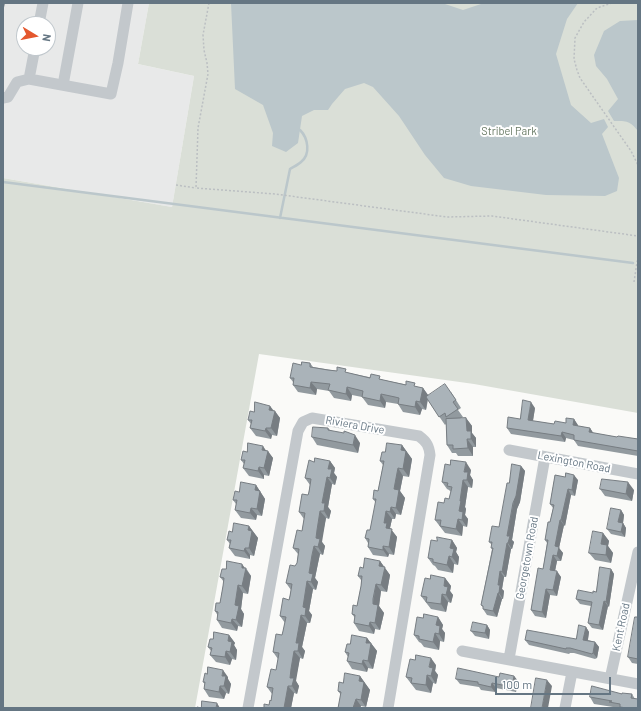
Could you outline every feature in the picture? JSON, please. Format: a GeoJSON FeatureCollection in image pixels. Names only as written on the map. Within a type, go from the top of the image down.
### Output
{"type":"FeatureCollection","features":[{"type":"Feature","properties":{"kind":"street"},"geometry":{"type":"LineString","coordinates":[[41,16],[43,3]]}},
{"type":"Feature","properties":{"kind":"street"},"geometry":{"type":"LineString","coordinates":[[63,85],[78,3]]}},
{"type":"Feature","properties":{"kind":"street"},"geometry":{"type":"LineString","coordinates":[[3,98],[8,97],[17,82],[29,79],[111,94],[128,3]]}},
{"type":"Feature","properties":{"kind":"street"},"geometry":{"type":"LineString","coordinates":[[29,79],[33,56]]}},
{"type":"Feature","properties":{"kind":"street","name":"Riviera Drive"},"geometry":{"type":"LineString","coordinates":[[248,708],[298,432],[303,422],[312,418],[419,436],[426,441],[429,448],[430,455],[388,708]]}},
{"type":"Feature","properties":{"kind":"street","name":"Lexington Road"},"geometry":{"type":"LineString","coordinates":[[509,450],[638,474]]}},
{"type":"Feature","properties":{"kind":"street","name":"Georgetown Road"},"geometry":{"type":"LineString","coordinates":[[508,659],[545,457]]}},
{"type":"Feature","properties":{"kind":"street","name":"Kent Road"},"geometry":{"type":"LineString","coordinates":[[610,679],[635,579],[638,552]]}},
{"type":"Feature","properties":{"kind":"street"},"geometry":{"type":"LineString","coordinates":[[462,651],[638,684]]}},
{"type":"Feature","properties":{"kind":"street"},"geometry":{"type":"LineString","coordinates":[[565,708],[572,672]]}},
{"type":"Feature","properties":{"kind":"path"},"geometry":{"type":"LineString","coordinates":[[196,188],[198,128],[208,74],[203,35],[209,3]]}},
{"type":"Feature","properties":{"kind":"path"},"geometry":{"type":"LineString","coordinates":[[612,3],[597,8],[584,22],[575,38],[574,60],[580,78],[631,151],[638,165]]}},
{"type":"Feature","properties":{"kind":"path"},"geometry":{"type":"LineString","coordinates":[[176,185],[292,196],[447,217],[492,216],[638,236]]}},
{"type":"Feature","properties":{"kind":"path"},"geometry":{"type":"LineString","coordinates":[[634,282],[638,256]]}},
{"type":"Feature","properties":{"kind":"shaded area"},"geometry":{"type":"Polygon","coordinates":[[[3,3],[149,3],[138,64],[194,76],[172,207],[3,178],[3,3]]]}},
{"type":"Feature","properties":{"kind":"shaded area"},"geometry":{"type":"Polygon","coordinates":[[[231,3],[442,3],[463,10],[484,3],[578,3],[567,19],[556,54],[571,105],[591,123],[604,119],[608,127],[602,134],[619,178],[617,191],[605,196],[546,195],[471,186],[444,178],[425,155],[399,116],[373,87],[364,83],[345,89],[328,110],[314,110],[302,116],[298,143],[286,152],[272,146],[273,133],[263,105],[235,89],[231,3]]]}},
{"type":"Feature","properties":{"kind":"shaded area"},"geometry":{"type":"Polygon","coordinates":[[[638,20],[638,131],[628,122],[614,121],[608,111],[618,99],[607,79],[596,66],[594,55],[604,31],[620,21],[638,20]]]}},
{"type":"Feature","properties":{"kind":"green space","name":"Stribel Park"},"geometry":{"type":"Polygon","coordinates":[[[149,3],[638,3],[638,413],[474,384],[259,354],[195,708],[3,708],[3,178],[172,207],[194,76],[138,64],[149,3]]]}},
{"type":"Feature","properties":{"kind":"building"},"geometry":{"type":"Polygon","coordinates":[[[302,362],[310,363],[310,367],[328,370],[337,371],[337,367],[346,369],[345,372],[370,378],[371,374],[380,376],[379,379],[406,385],[406,381],[415,383],[414,386],[423,388],[420,402],[416,401],[415,407],[398,404],[399,398],[381,394],[380,401],[362,397],[363,391],[347,387],[346,394],[328,390],[330,384],[311,382],[310,388],[293,385],[294,378],[290,378],[293,363],[301,365],[302,362]]]}},
{"type":"Feature","properties":{"kind":"building"},"geometry":{"type":"Polygon","coordinates":[[[445,384],[456,400],[453,402],[458,409],[446,417],[445,413],[439,417],[426,397],[445,384]]]}},
{"type":"Feature","properties":{"kind":"building"},"geometry":{"type":"Polygon","coordinates":[[[523,400],[531,402],[528,420],[554,424],[555,421],[566,423],[566,418],[574,419],[573,425],[590,428],[589,432],[638,439],[638,451],[574,440],[574,435],[562,432],[561,436],[507,428],[508,417],[520,419],[523,400]]]}},
{"type":"Feature","properties":{"kind":"building"},"geometry":{"type":"Polygon","coordinates":[[[255,402],[270,406],[269,410],[275,411],[271,428],[266,428],[265,431],[250,428],[252,420],[248,420],[250,411],[254,412],[255,402]]]}},
{"type":"Feature","properties":{"kind":"building"},"geometry":{"type":"Polygon","coordinates":[[[466,418],[467,431],[471,431],[471,439],[467,439],[468,448],[453,449],[453,445],[447,445],[446,419],[466,418]]]}},
{"type":"Feature","properties":{"kind":"building"},"geometry":{"type":"Polygon","coordinates":[[[313,427],[328,428],[328,430],[344,433],[344,431],[355,435],[353,445],[312,437],[313,427]]]}},
{"type":"Feature","properties":{"kind":"building"},"geometry":{"type":"Polygon","coordinates":[[[248,443],[263,446],[262,450],[268,451],[264,468],[259,467],[258,471],[243,468],[245,460],[241,460],[243,451],[247,452],[248,443]]]}},
{"type":"Feature","properties":{"kind":"building"},"geometry":{"type":"Polygon","coordinates":[[[387,443],[402,445],[401,450],[406,451],[403,469],[398,468],[394,489],[399,490],[396,508],[391,507],[390,512],[386,511],[384,523],[387,523],[386,528],[392,529],[389,547],[383,546],[383,550],[368,547],[369,539],[365,538],[367,530],[370,530],[376,499],[373,499],[374,490],[378,491],[384,461],[380,461],[382,452],[385,452],[387,443]]]}},
{"type":"Feature","properties":{"kind":"building"},"geometry":{"type":"Polygon","coordinates":[[[315,458],[330,461],[328,469],[332,469],[330,478],[327,477],[322,503],[325,503],[324,511],[320,511],[316,538],[320,539],[318,547],[314,546],[312,555],[309,573],[313,574],[311,582],[307,581],[303,607],[306,608],[305,616],[301,615],[296,643],[299,643],[298,651],[294,651],[290,678],[294,678],[292,686],[288,686],[284,708],[264,708],[264,704],[269,705],[270,700],[271,701],[273,688],[267,687],[271,669],[276,670],[279,653],[273,652],[276,634],[282,635],[286,617],[280,616],[283,598],[289,600],[290,596],[292,584],[286,583],[290,565],[295,566],[297,563],[299,549],[293,548],[297,530],[302,531],[305,513],[299,512],[302,494],[308,495],[311,479],[305,478],[309,460],[314,462],[315,458]]]}},
{"type":"Feature","properties":{"kind":"building"},"geometry":{"type":"Polygon","coordinates":[[[451,460],[466,462],[464,472],[468,472],[467,480],[463,480],[460,501],[459,511],[463,512],[462,520],[458,519],[456,529],[440,526],[441,520],[435,520],[438,502],[444,503],[445,498],[449,499],[452,487],[447,486],[448,483],[442,482],[445,464],[450,465],[451,460]]]}},
{"type":"Feature","properties":{"kind":"building"},"geometry":{"type":"Polygon","coordinates":[[[512,464],[521,466],[507,536],[510,536],[507,543],[502,572],[500,571],[498,585],[500,585],[499,593],[493,611],[483,609],[483,606],[481,605],[493,548],[491,548],[492,542],[489,542],[492,526],[499,527],[512,464]]]}},
{"type":"Feature","properties":{"kind":"building"},"geometry":{"type":"Polygon","coordinates":[[[566,473],[574,475],[572,490],[568,489],[560,520],[555,546],[559,547],[557,556],[553,555],[550,570],[557,571],[553,590],[546,589],[542,612],[531,610],[538,568],[543,569],[548,540],[545,540],[548,522],[550,522],[554,505],[550,504],[555,475],[565,477],[566,473]]]}},
{"type":"Feature","properties":{"kind":"building"},"geometry":{"type":"Polygon","coordinates":[[[602,479],[628,482],[626,494],[600,489],[602,479]]]}},
{"type":"Feature","properties":{"kind":"building"},"geometry":{"type":"Polygon","coordinates":[[[241,482],[256,485],[255,490],[260,491],[257,509],[251,508],[250,513],[235,510],[237,500],[233,500],[235,491],[239,492],[241,482]]]}},
{"type":"Feature","properties":{"kind":"building"},"geometry":{"type":"Polygon","coordinates":[[[611,508],[621,510],[618,522],[623,523],[621,532],[607,529],[611,508]]]}},
{"type":"Feature","properties":{"kind":"building"},"geometry":{"type":"Polygon","coordinates":[[[234,523],[249,526],[248,530],[252,531],[249,548],[245,548],[244,551],[229,548],[231,540],[227,540],[229,531],[232,532],[234,523]]]}},
{"type":"Feature","properties":{"kind":"building"},"geometry":{"type":"Polygon","coordinates":[[[593,531],[603,533],[601,544],[607,545],[606,555],[589,553],[593,531]]]}},
{"type":"Feature","properties":{"kind":"building"},"geometry":{"type":"Polygon","coordinates":[[[437,537],[452,540],[450,548],[454,549],[452,557],[449,556],[447,565],[433,562],[433,559],[428,558],[431,540],[437,541],[437,537]]]}},
{"type":"Feature","properties":{"kind":"building"},"geometry":{"type":"Polygon","coordinates":[[[365,558],[380,561],[379,566],[385,567],[381,585],[376,584],[373,599],[373,604],[378,605],[375,623],[370,622],[369,626],[354,623],[355,615],[352,614],[353,605],[357,606],[362,576],[358,576],[360,567],[363,568],[365,558]]]}},
{"type":"Feature","properties":{"kind":"building"},"geometry":{"type":"Polygon","coordinates":[[[227,561],[242,564],[242,568],[246,568],[242,586],[238,585],[235,605],[239,606],[236,620],[232,619],[231,623],[217,620],[218,612],[215,611],[216,603],[220,603],[223,586],[224,578],[220,577],[222,569],[226,569],[227,561]]]}},
{"type":"Feature","properties":{"kind":"building"},"geometry":{"type":"Polygon","coordinates":[[[600,567],[611,569],[606,602],[604,601],[599,625],[588,623],[592,602],[576,599],[578,590],[593,593],[593,591],[596,592],[600,567]]]}},
{"type":"Feature","properties":{"kind":"building"},"geometry":{"type":"Polygon","coordinates":[[[431,575],[445,578],[444,586],[448,587],[446,595],[442,594],[441,604],[426,602],[427,597],[421,596],[425,578],[430,579],[431,575]]]}},
{"type":"Feature","properties":{"kind":"building"},"geometry":{"type":"Polygon","coordinates":[[[424,614],[438,617],[436,625],[440,626],[439,634],[435,633],[433,642],[419,639],[419,636],[414,635],[417,617],[423,618],[424,614]]]}},
{"type":"Feature","properties":{"kind":"building"},"geometry":{"type":"Polygon","coordinates":[[[635,617],[638,617],[638,659],[628,657],[635,617]]]}},
{"type":"Feature","properties":{"kind":"building"},"geometry":{"type":"Polygon","coordinates":[[[473,622],[487,625],[485,633],[471,631],[473,622]]]}},
{"type":"Feature","properties":{"kind":"building"},"geometry":{"type":"Polygon","coordinates":[[[579,625],[586,627],[583,640],[595,642],[592,654],[570,648],[566,649],[525,640],[527,630],[576,639],[579,625]]]}},
{"type":"Feature","properties":{"kind":"building"},"geometry":{"type":"Polygon","coordinates":[[[214,632],[229,635],[228,641],[232,642],[230,652],[226,651],[225,657],[210,655],[212,648],[208,647],[210,639],[213,639],[214,632]]]}},
{"type":"Feature","properties":{"kind":"building"},"geometry":{"type":"Polygon","coordinates":[[[352,635],[367,638],[366,643],[371,643],[368,661],[363,660],[362,664],[347,661],[349,653],[345,652],[347,644],[350,644],[352,635]]]}},
{"type":"Feature","properties":{"kind":"building"},"geometry":{"type":"Polygon","coordinates":[[[416,655],[431,658],[429,667],[433,668],[431,676],[427,675],[426,685],[411,683],[412,678],[406,677],[410,659],[415,660],[416,655]]]}},
{"type":"Feature","properties":{"kind":"building"},"geometry":{"type":"Polygon","coordinates":[[[208,667],[223,670],[222,676],[226,676],[224,686],[220,686],[219,692],[204,689],[205,682],[203,682],[205,673],[207,674],[208,667]]]}},
{"type":"Feature","properties":{"kind":"building"},"geometry":{"type":"Polygon","coordinates":[[[458,668],[499,677],[500,673],[514,676],[512,687],[492,683],[491,687],[478,684],[478,682],[456,679],[458,668]]]}},
{"type":"Feature","properties":{"kind":"building"},"geometry":{"type":"Polygon","coordinates":[[[345,673],[360,676],[359,681],[364,682],[361,700],[356,699],[353,708],[338,708],[341,692],[338,691],[339,682],[343,683],[345,673]]]}},
{"type":"Feature","properties":{"kind":"building"},"geometry":{"type":"Polygon","coordinates":[[[536,678],[547,680],[542,708],[531,708],[536,678]]]}},
{"type":"Feature","properties":{"kind":"building"},"geometry":{"type":"Polygon","coordinates":[[[592,686],[622,694],[632,694],[631,698],[638,699],[638,708],[620,707],[620,704],[609,702],[612,701],[590,697],[592,686]]]}},
{"type":"Feature","properties":{"kind":"building"},"geometry":{"type":"Polygon","coordinates":[[[202,701],[217,703],[216,708],[201,708],[202,701]]]}},
{"type":"Feature","properties":{"kind":"waterway"},"geometry":{"type":"LineString","coordinates":[[280,218],[290,169],[304,159],[306,155],[307,146],[305,137],[300,130]]}},
{"type":"Feature","properties":{"kind":"waterway"},"geometry":{"type":"LineString","coordinates":[[3,182],[633,263]]}}]}
